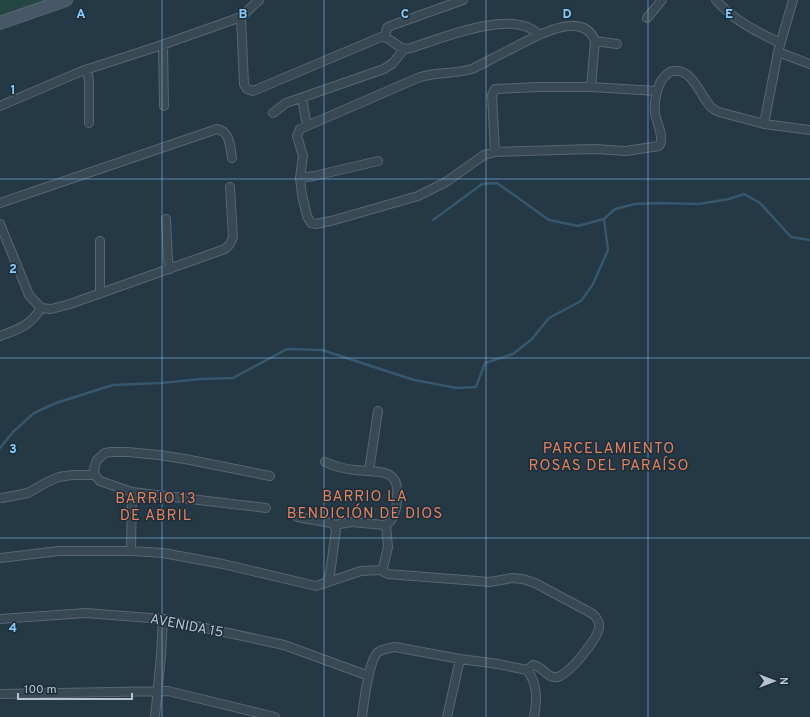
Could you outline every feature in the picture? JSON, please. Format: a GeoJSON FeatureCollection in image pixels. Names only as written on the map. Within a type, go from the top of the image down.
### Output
{"type":"FeatureCollection","features":[{"type":"Feature","properties":{"kind":"main road"},"geometry":{"type":"LineString","coordinates":[[0,23],[66,0]]}},
{"type":"Feature","properties":{"kind":"street"},"geometry":{"type":"LineString","coordinates":[[0,106],[87,70],[241,17],[259,0]]}},
{"type":"Feature","properties":{"kind":"street"},"geometry":{"type":"LineString","coordinates":[[385,37],[387,28],[390,26],[463,0]]}},
{"type":"Feature","properties":{"kind":"street"},"geometry":{"type":"LineString","coordinates":[[647,18],[662,0]]}},
{"type":"Feature","properties":{"kind":"street"},"geometry":{"type":"LineString","coordinates":[[716,0],[734,18],[780,43]]}},
{"type":"Feature","properties":{"kind":"street"},"geometry":{"type":"LineString","coordinates":[[764,124],[780,43],[793,0]]}},
{"type":"Feature","properties":{"kind":"street"},"geometry":{"type":"LineString","coordinates":[[241,17],[244,84],[247,89],[251,91],[260,89],[371,41],[385,37],[392,40],[397,46],[404,49],[484,25],[519,25],[531,28],[539,35]]}},
{"type":"Feature","properties":{"kind":"street"},"geometry":{"type":"LineString","coordinates":[[591,87],[595,41],[594,37],[588,31],[575,26],[551,29],[472,69],[461,72],[434,73],[420,77],[300,129],[297,136],[303,156],[300,178],[307,216],[311,223],[315,224],[418,196],[446,182],[480,157],[495,152],[594,150],[626,151],[656,147],[661,145],[655,112],[656,91],[664,76],[673,71],[680,72],[687,76],[699,88],[712,108],[719,112],[764,124],[810,130]]}},
{"type":"Feature","properties":{"kind":"street"},"geometry":{"type":"LineString","coordinates":[[595,41],[617,44]]}},
{"type":"Feature","properties":{"kind":"street"},"geometry":{"type":"LineString","coordinates":[[163,45],[164,106]]}},
{"type":"Feature","properties":{"kind":"street"},"geometry":{"type":"LineString","coordinates":[[273,113],[286,103],[384,69],[393,63],[404,49]]}},
{"type":"Feature","properties":{"kind":"street"},"geometry":{"type":"LineString","coordinates":[[778,52],[810,64]]}},
{"type":"Feature","properties":{"kind":"street"},"geometry":{"type":"LineString","coordinates":[[87,70],[89,81],[89,123]]}},
{"type":"Feature","properties":{"kind":"street"},"geometry":{"type":"LineString","coordinates":[[495,152],[492,95],[495,89],[591,87],[656,91]]}},
{"type":"Feature","properties":{"kind":"street"},"geometry":{"type":"LineString","coordinates":[[302,98],[307,126]]}},
{"type":"Feature","properties":{"kind":"street"},"geometry":{"type":"LineString","coordinates":[[0,203],[217,129],[223,131],[227,135],[232,158]]}},
{"type":"Feature","properties":{"kind":"street"},"geometry":{"type":"LineString","coordinates":[[300,178],[378,160]]}},
{"type":"Feature","properties":{"kind":"street"},"geometry":{"type":"LineString","coordinates":[[0,224],[29,295],[41,308],[58,308],[224,249],[230,244],[233,237],[230,187]]}},
{"type":"Feature","properties":{"kind":"street"},"geometry":{"type":"LineString","coordinates":[[166,219],[168,260],[170,269]]}},
{"type":"Feature","properties":{"kind":"street"},"geometry":{"type":"LineString","coordinates":[[100,240],[100,294]]}},
{"type":"Feature","properties":{"kind":"street"},"geometry":{"type":"LineString","coordinates":[[0,336],[25,326],[33,321],[41,308]]}},
{"type":"Feature","properties":{"kind":"street"},"geometry":{"type":"LineString","coordinates":[[369,471],[378,411]]}},
{"type":"Feature","properties":{"kind":"street"},"geometry":{"type":"LineString","coordinates":[[266,508],[132,492],[100,481],[95,475],[94,469],[97,460],[102,455],[111,452],[166,456],[270,476]]}},
{"type":"Feature","properties":{"kind":"street"},"geometry":{"type":"LineString","coordinates":[[324,462],[343,468],[388,474],[392,476],[398,490],[396,507],[391,520],[386,525]]}},
{"type":"Feature","properties":{"kind":"street"},"geometry":{"type":"LineString","coordinates":[[2,498],[28,493],[47,482],[60,477],[72,475],[95,475]]}},
{"type":"Feature","properties":{"kind":"street"},"geometry":{"type":"LineString","coordinates":[[132,492],[132,551]]}},
{"type":"Feature","properties":{"kind":"street"},"geometry":{"type":"LineString","coordinates":[[297,517],[331,523],[334,525],[352,522],[386,525]]}},
{"type":"Feature","properties":{"kind":"street"},"geometry":{"type":"LineString","coordinates":[[326,583],[330,574],[336,528],[334,525]]}},
{"type":"Feature","properties":{"kind":"street"},"geometry":{"type":"LineString","coordinates":[[383,570],[383,562],[388,547],[386,525]]}},
{"type":"Feature","properties":{"kind":"street"},"geometry":{"type":"LineString","coordinates":[[0,558],[59,551],[132,551],[163,553],[223,564],[312,586],[320,585],[361,570],[383,570],[385,573],[390,575],[490,582],[512,578],[524,579],[535,583],[595,616],[599,624],[599,629],[594,639],[573,667],[562,676],[555,677],[548,675],[538,666],[533,665],[527,670]]}},
{"type":"Feature","properties":{"kind":"street","name":"AVENIDA 15"},"geometry":{"type":"LineString","coordinates":[[0,619],[86,613],[163,619],[284,645],[368,676]]}},
{"type":"Feature","properties":{"kind":"street"},"geometry":{"type":"LineString","coordinates":[[155,717],[163,619]]}},
{"type":"Feature","properties":{"kind":"street"},"geometry":{"type":"LineString","coordinates":[[362,717],[368,676],[372,663],[377,653],[386,648],[395,647],[527,670],[531,675],[536,688],[534,717]]}},
{"type":"Feature","properties":{"kind":"street"},"geometry":{"type":"LineString","coordinates":[[447,717],[460,659]]}},
{"type":"Feature","properties":{"kind":"street"},"geometry":{"type":"LineString","coordinates":[[0,694],[168,692],[275,717]]}},
{"type":"Feature","properties":{"kind":"green space"},"geometry":{"type":"Polygon","coordinates":[[[0,0],[63,0],[0,22],[0,0]]]}},
{"type":"Feature","properties":{"kind":"waterway"},"geometry":{"type":"LineString","coordinates":[[433,220],[482,184],[497,183],[549,220],[578,226],[604,219],[615,209],[635,204],[699,204],[729,199],[744,194],[760,203],[791,237],[810,240]]}},
{"type":"Feature","properties":{"kind":"waterway"},"geometry":{"type":"LineString","coordinates":[[0,448],[13,432],[34,413],[56,403],[113,385],[233,378],[287,349],[322,350],[414,380],[457,388],[476,387],[485,363],[513,354],[532,339],[549,318],[581,301],[593,284],[608,250],[604,219]]}},
{"type":"Feature","properties":{"kind":"district","name":"PARCELAMIENTO ROSAS DEL PARAÍSO"},"geometry":{"type":"Point","coordinates":[609,456]}},
{"type":"Feature","properties":{"kind":"district","name":"BARRIO LA BENDICIÓN DE DIOS"},"geometry":{"type":"Point","coordinates":[365,504]}},
{"type":"Feature","properties":{"kind":"district","name":"BARRIO 13 DE ABRIL"},"geometry":{"type":"Point","coordinates":[156,506]}}]}
